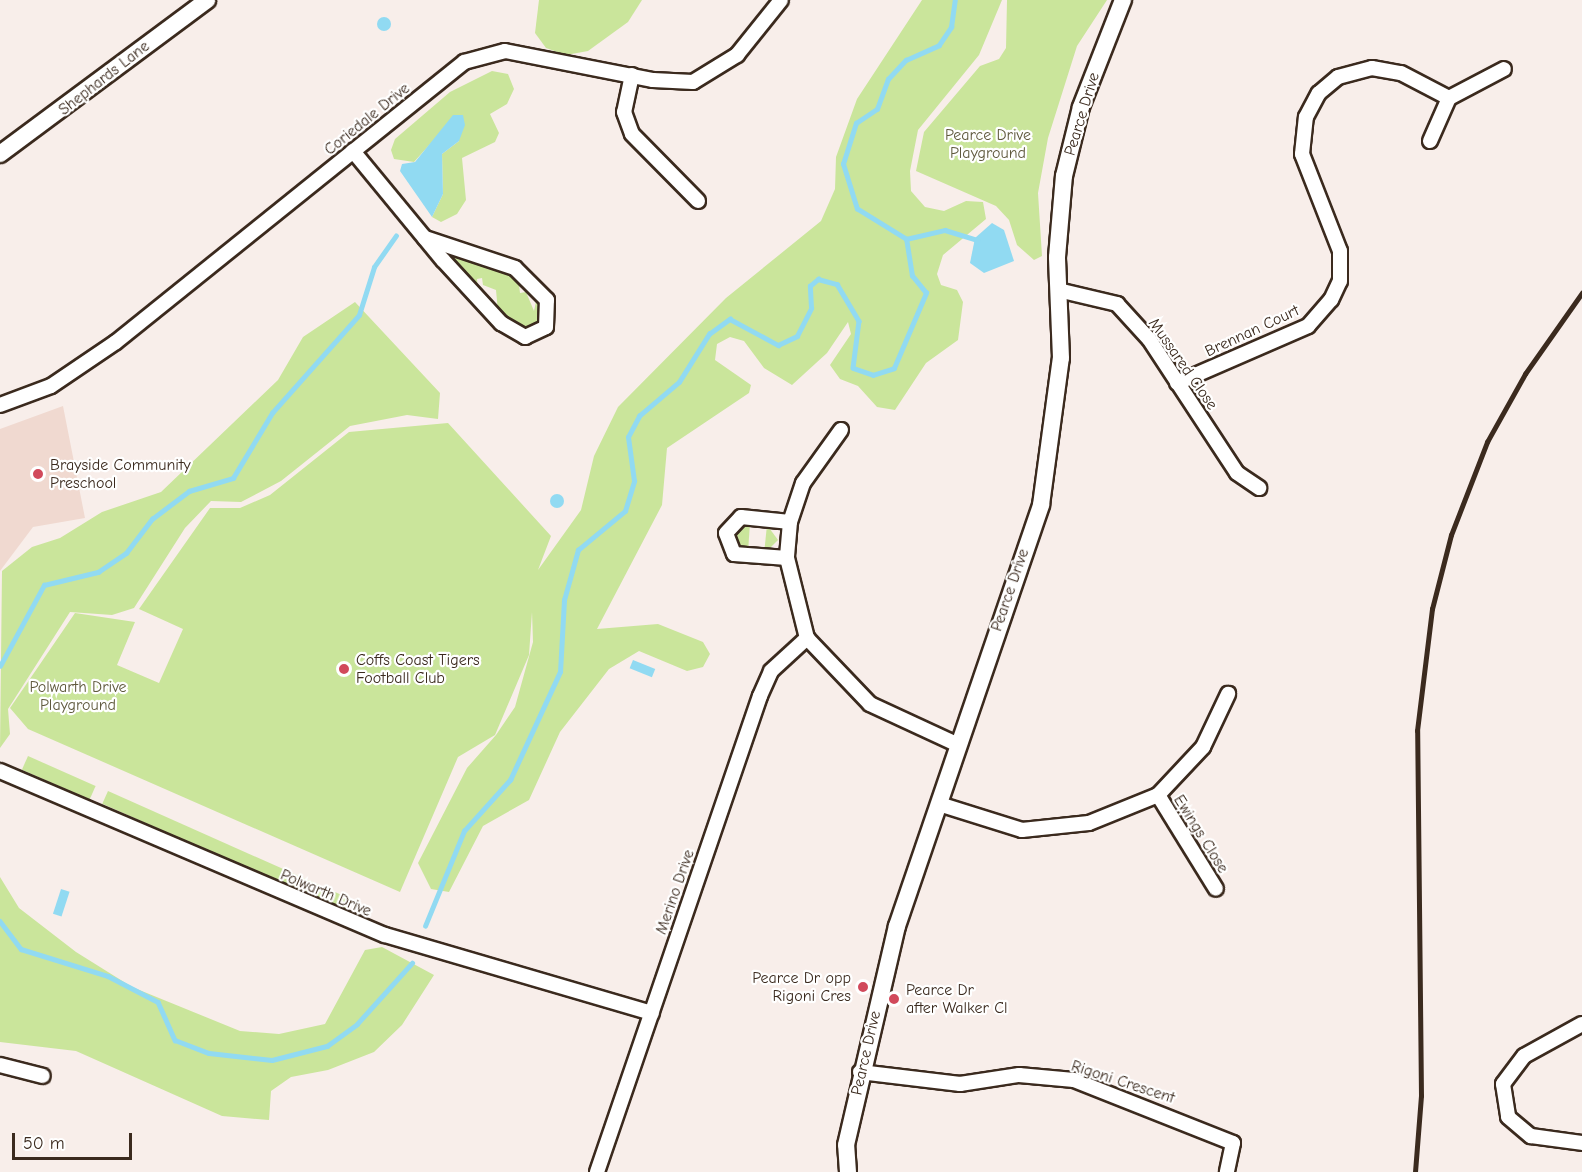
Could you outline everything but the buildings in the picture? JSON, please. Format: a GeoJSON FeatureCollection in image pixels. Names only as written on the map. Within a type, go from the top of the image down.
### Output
{"type":"FeatureCollection","features":[{"type":"Feature","properties":{"kind":"street","name":"Shephards Lane"},"geometry":{"type":"LineString","coordinates":[[0,154],[207,0]]}},
{"type":"Feature","properties":{"kind":"street","name":"Coriedale Drive"},"geometry":{"type":"LineString","coordinates":[[0,405],[51,386],[116,342],[464,62],[484,53],[506,51],[632,75],[693,82],[714,71],[760,30],[781,0]]}},
{"type":"Feature","properties":{"kind":"street","name":"Pearce Drive"},"geometry":{"type":"LineString","coordinates":[[848,1172],[846,1145],[860,1072],[897,926],[939,804],[956,744],[1041,505],[1060,358],[1058,290],[1064,176],[1081,108],[1123,0]]}},
{"type":"Feature","properties":{"kind":"street","name":"Brennan Court"},"geometry":{"type":"LineString","coordinates":[[1177,383],[1308,326],[1331,300],[1340,281],[1340,251],[1302,154],[1306,117],[1319,93],[1338,77],[1372,68],[1401,73],[1449,98]]}},
{"type":"Feature","properties":{"kind":"street"},"geometry":{"type":"LineString","coordinates":[[1431,141],[1449,98],[1504,69]]}},
{"type":"Feature","properties":{"kind":"street"},"geometry":{"type":"LineString","coordinates":[[632,75],[624,112],[633,134],[698,201]]}},
{"type":"Feature","properties":{"kind":"street"},"geometry":{"type":"LineString","coordinates":[[353,151],[425,238],[508,330],[533,337],[546,327],[547,300],[515,268],[425,238]]}},
{"type":"Feature","properties":{"kind":"street","name":"Mussared Close"},"geometry":{"type":"LineString","coordinates":[[1058,290],[1117,304],[1149,339],[1237,473],[1259,488]]}},
{"type":"Feature","properties":{"kind":"street"},"geometry":{"type":"LineString","coordinates":[[841,430],[803,483],[790,522],[787,558],[807,638],[870,704],[956,744]]}},
{"type":"Feature","properties":{"kind":"street"},"geometry":{"type":"LineString","coordinates":[[787,558],[734,555],[726,532],[741,517],[790,522]]}},
{"type":"Feature","properties":{"kind":"street","name":"Merino Drive"},"geometry":{"type":"LineString","coordinates":[[597,1172],[759,696],[771,671],[807,638]]}},
{"type":"Feature","properties":{"kind":"street"},"geometry":{"type":"LineString","coordinates":[[939,804],[1022,830],[1089,823],[1158,795],[1203,747],[1228,694]]}},
{"type":"Feature","properties":{"kind":"street","name":"Polwarth Drive"},"geometry":{"type":"LineString","coordinates":[[0,771],[363,927],[652,1013]]}},
{"type":"Feature","properties":{"kind":"street","name":"Ewings Close"},"geometry":{"type":"LineString","coordinates":[[1158,795],[1216,890]]}},
{"type":"Feature","properties":{"kind":"street"},"geometry":{"type":"LineString","coordinates":[[1582,1024],[1524,1056],[1503,1084],[1508,1117],[1531,1137],[1582,1143]]}},
{"type":"Feature","properties":{"kind":"street"},"geometry":{"type":"LineString","coordinates":[[0,1065],[43,1076]]}},
{"type":"Feature","properties":{"kind":"street","name":"Rigoni Crescent"},"geometry":{"type":"LineString","coordinates":[[860,1072],[960,1084],[1019,1075],[1074,1080],[1233,1143],[1227,1172]]}},
{"type":"Feature","properties":{"kind":"shaded area","name":"Brayside Community Preschool"},"geometry":{"type":"Polygon","coordinates":[[[63,406],[85,518],[33,527],[0,571],[0,429],[63,406]]]}},
{"type":"Feature","properties":{"kind":"green space"},"geometry":{"type":"Polygon","coordinates":[[[539,0],[642,0],[628,22],[588,51],[566,55],[546,48],[535,33],[539,0]]]}},
{"type":"Feature","properties":{"kind":"green space","name":"Polwarth Drive Playground"},"geometry":{"type":"Polygon","coordinates":[[[922,0],[1002,0],[979,55],[918,130],[910,171],[911,191],[925,207],[944,211],[966,201],[983,202],[986,219],[943,255],[937,274],[941,285],[957,290],[963,302],[958,340],[926,363],[895,410],[877,407],[858,386],[840,379],[830,365],[851,334],[848,322],[827,353],[792,385],[764,368],[744,341],[730,337],[717,344],[715,360],[751,385],[749,393],[667,448],[662,505],[597,629],[658,624],[703,642],[710,654],[703,667],[687,671],[639,651],[609,669],[560,732],[529,800],[483,826],[449,892],[431,889],[418,863],[467,768],[496,735],[515,707],[533,642],[532,612],[529,655],[495,735],[458,757],[400,892],[28,729],[10,708],[75,613],[135,622],[117,665],[159,683],[183,629],[139,609],[210,508],[240,508],[270,495],[349,432],[448,423],[551,536],[538,570],[581,510],[594,456],[618,407],[726,298],[821,221],[835,189],[836,157],[857,99],[922,0]]]}},
{"type":"Feature","properties":{"kind":"green space","name":"Pearce Drive Playground"},"geometry":{"type":"Polygon","coordinates":[[[1007,0],[1107,0],[1077,46],[1048,138],[1038,193],[1042,256],[1034,260],[1017,245],[1009,220],[996,206],[916,171],[924,132],[980,66],[999,59],[1006,48],[1007,0]]]}},
{"type":"Feature","properties":{"kind":"green space"},"geometry":{"type":"Polygon","coordinates":[[[492,71],[508,74],[514,89],[507,104],[490,114],[499,133],[495,142],[462,158],[466,200],[457,214],[441,222],[432,217],[443,194],[442,154],[459,141],[431,143],[414,162],[394,159],[391,150],[395,139],[450,92],[492,71]]]}},
{"type":"Feature","properties":{"kind":"green space"},"geometry":{"type":"Polygon","coordinates":[[[443,247],[518,276],[520,293],[526,292],[534,311],[537,297],[543,308],[541,323],[524,331],[498,312],[496,290],[483,285],[482,278],[477,279],[478,291],[443,247]]]}},
{"type":"Feature","properties":{"kind":"green space"},"geometry":{"type":"Polygon","coordinates":[[[355,302],[440,393],[438,419],[407,415],[350,426],[281,481],[241,502],[211,501],[185,528],[134,608],[112,615],[70,612],[8,709],[10,734],[0,748],[2,571],[32,547],[60,538],[102,512],[161,492],[278,380],[303,337],[355,302]]]}},
{"type":"Feature","properties":{"kind":"green space"},"geometry":{"type":"Polygon","coordinates":[[[742,523],[750,523],[748,552],[740,550],[733,536],[742,523]]]}},
{"type":"Feature","properties":{"kind":"green space"},"geometry":{"type":"Polygon","coordinates":[[[767,525],[778,540],[764,554],[767,525]]]}},
{"type":"Feature","properties":{"kind":"green space"},"geometry":{"type":"Polygon","coordinates":[[[28,756],[96,786],[90,800],[22,770],[28,756]]]}},
{"type":"Feature","properties":{"kind":"green space"},"geometry":{"type":"Polygon","coordinates":[[[108,791],[350,899],[344,912],[102,804],[108,791]]]}},
{"type":"Feature","properties":{"kind":"green space"},"geometry":{"type":"Polygon","coordinates":[[[0,877],[19,908],[76,952],[132,987],[240,1031],[279,1034],[325,1024],[365,950],[382,947],[434,975],[402,1025],[374,1052],[328,1070],[291,1077],[271,1091],[269,1120],[222,1116],[76,1051],[0,1042],[0,877]]]}},
{"type":"Feature","properties":{"kind":"water"},"geometry":{"type":"Polygon","coordinates":[[[384,17],[389,19],[391,24],[389,29],[384,31],[379,29],[377,24],[379,19],[384,17]]]}},
{"type":"Feature","properties":{"kind":"water"},"geometry":{"type":"Polygon","coordinates":[[[453,115],[463,115],[465,125],[459,141],[442,154],[443,194],[432,217],[400,171],[402,164],[415,162],[453,115]]]}},
{"type":"Feature","properties":{"kind":"water"},"geometry":{"type":"Polygon","coordinates":[[[992,223],[1004,230],[1014,261],[984,273],[970,263],[975,238],[992,223]]]}},
{"type":"Feature","properties":{"kind":"water"},"geometry":{"type":"Polygon","coordinates":[[[557,494],[562,496],[564,501],[562,506],[557,508],[552,506],[550,501],[552,496],[557,494]]]}},
{"type":"Feature","properties":{"kind":"water"},"geometry":{"type":"Polygon","coordinates":[[[633,660],[655,669],[652,677],[630,668],[633,660]]]}},
{"type":"Feature","properties":{"kind":"water"},"geometry":{"type":"Polygon","coordinates":[[[61,889],[70,892],[62,917],[53,914],[61,889]]]}},
{"type":"Feature","properties":{"kind":"waterway"},"geometry":{"type":"LineString","coordinates":[[425,926],[464,831],[510,780],[560,672],[564,600],[578,550],[625,511],[634,481],[628,437],[639,416],[679,382],[709,334],[730,319],[778,345],[797,336],[811,308],[810,286],[818,279],[837,284],[859,321],[853,368],[873,375],[894,368],[926,293],[912,276],[906,239],[857,209],[843,164],[856,123],[877,109],[888,79],[906,60],[939,45],[951,27],[955,0]]}},
{"type":"Feature","properties":{"kind":"waterway"},"geometry":{"type":"LineString","coordinates":[[906,239],[945,230],[978,240]]}},
{"type":"Feature","properties":{"kind":"waterway"},"geometry":{"type":"LineString","coordinates":[[0,666],[44,585],[98,572],[126,553],[152,519],[189,491],[233,478],[272,413],[359,315],[374,267],[396,236]]}},
{"type":"Feature","properties":{"kind":"waterway"},"geometry":{"type":"LineString","coordinates":[[0,921],[21,949],[108,976],[158,1002],[175,1040],[209,1053],[272,1060],[327,1046],[357,1024],[412,963]]}},
{"type":"Feature","properties":{"kind":"railway"},"geometry":{"type":"LineString","coordinates":[[1415,1172],[1421,1096],[1417,731],[1432,609],[1451,535],[1487,442],[1525,374],[1582,293]]}},
{"type":"Feature","properties":{"kind":"place","name":"Brayside Community Preschool"},"geometry":{"type":"Point","coordinates":[38,474]}},
{"type":"Feature","properties":{"kind":"place","name":"Coffs Coast Tigers Football Club"},"geometry":{"type":"Point","coordinates":[344,669]}},
{"type":"Feature","properties":{"kind":"place","name":"Pearce Dr opp Rigoni Cres"},"geometry":{"type":"Point","coordinates":[863,987]}},
{"type":"Feature","properties":{"kind":"place","name":"Pearce Dr after Walker Cl"},"geometry":{"type":"Point","coordinates":[894,999]}}]}
